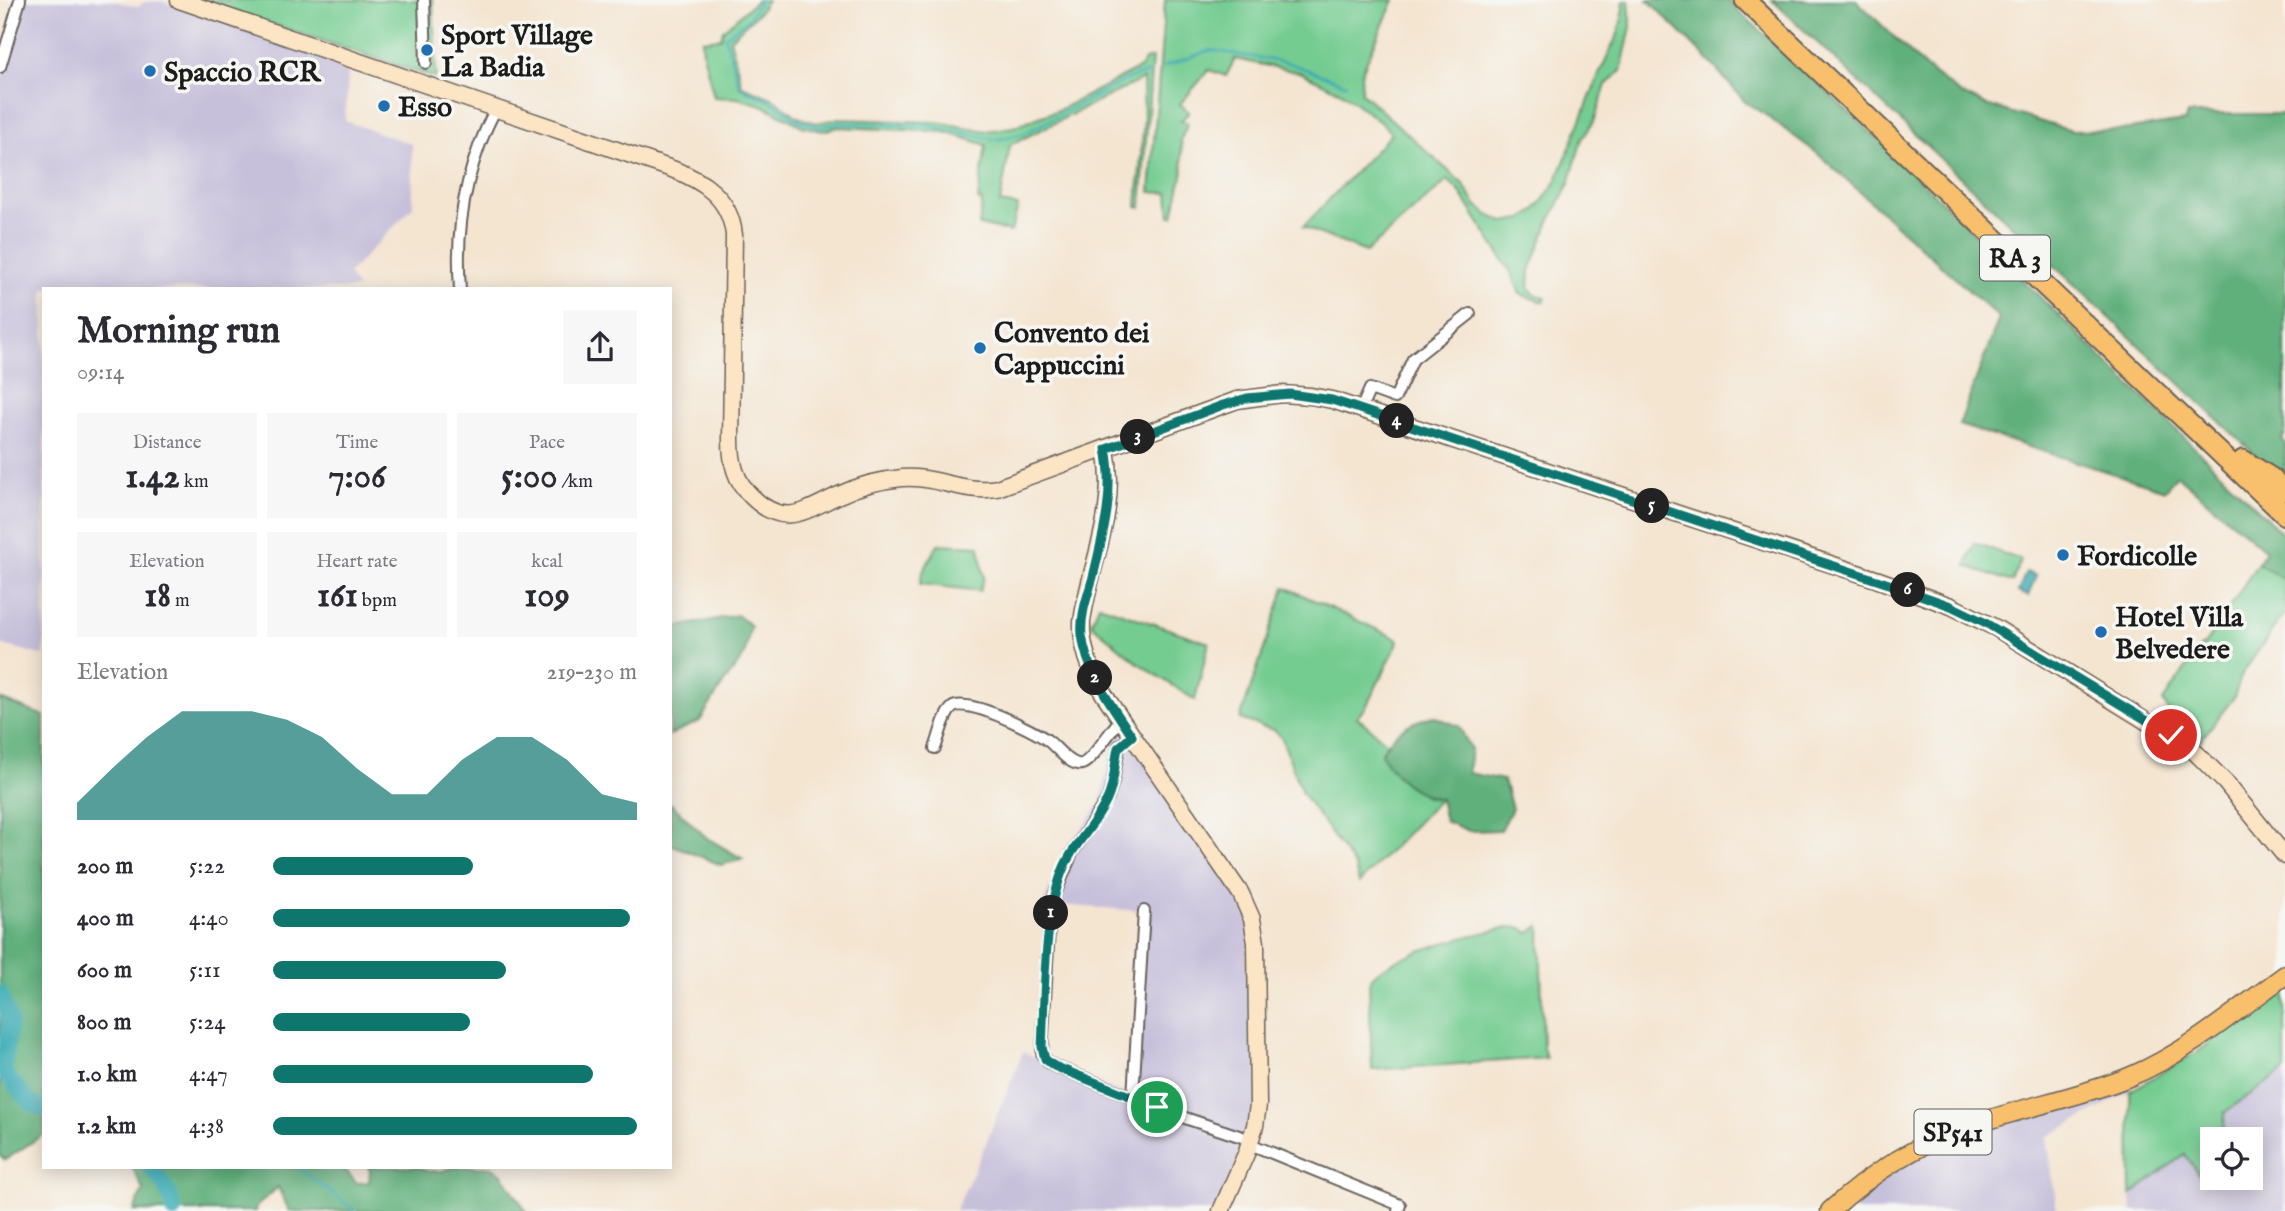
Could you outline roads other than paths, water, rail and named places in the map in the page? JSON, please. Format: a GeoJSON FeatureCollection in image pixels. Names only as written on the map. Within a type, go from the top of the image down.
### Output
{"type":"FeatureCollection","features":[{"type":"Feature","properties":{"kind":"highway","name":"RA 3"},"geometry":{"type":"LineString","coordinates":[[1745,0],[2238,463],[2285,500]]}},
{"type":"Feature","properties":{"kind":"highway","name":"RA 3"},"geometry":{"type":"LineString","coordinates":[[1760,0],[2238,463],[2285,515]]}},
{"type":"Feature","properties":{"kind":"highway"},"geometry":{"type":"LineString","coordinates":[[2238,463],[2270,477],[2285,491]]}},
{"type":"Feature","properties":{"kind":"highway"},"geometry":{"type":"LineString","coordinates":[[2238,463],[2260,501],[2285,525]]}},
{"type":"Feature","properties":{"kind":"main road"},"geometry":{"type":"LineString","coordinates":[[184,1],[681,172],[709,187],[722,202],[732,223],[734,242],[732,459],[735,474],[743,487],[764,507],[781,514],[797,514],[846,492],[898,478],[920,478],[970,488],[992,489],[1012,484],[1223,405],[1258,396],[1311,396],[1361,409],[1899,587],[1975,617],[2194,751],[2225,782],[2285,856]]}},
{"type":"Feature","properties":{"kind":"main road"},"geometry":{"type":"LineString","coordinates":[[1106,449],[1109,476],[1108,510],[1084,610],[1082,630],[1087,657],[1094,676],[1132,736],[1241,894],[1252,919],[1257,950],[1257,1118],[1250,1142],[1221,1211]]}},
{"type":"Feature","properties":{"kind":"main road","name":"SP541"},"geometry":{"type":"LineString","coordinates":[[1830,1211],[1885,1168],[1950,1133],[2105,1086],[2155,1064],[2199,1038],[2285,975]]}},
{"type":"Feature","properties":{"kind":"street"},"geometry":{"type":"LineString","coordinates":[[0,67],[20,0]]}},
{"type":"Feature","properties":{"kind":"street"},"geometry":{"type":"LineString","coordinates":[[424,0],[426,63]]}},
{"type":"Feature","properties":{"kind":"street"},"geometry":{"type":"LineString","coordinates":[[0,23],[12,27]]}},
{"type":"Feature","properties":{"kind":"street"},"geometry":{"type":"LineString","coordinates":[[460,287],[458,249],[467,187],[474,159],[496,108]]}},
{"type":"Feature","properties":{"kind":"street"},"geometry":{"type":"LineString","coordinates":[[1361,409],[1370,389],[1395,398],[1413,359],[1470,314]]}},
{"type":"Feature","properties":{"kind":"street"},"geometry":{"type":"LineString","coordinates":[[935,748],[950,712],[962,704],[1040,736],[1077,764],[1084,762],[1095,752],[1121,719]]}},
{"type":"Feature","properties":{"kind":"street"},"geometry":{"type":"LineString","coordinates":[[1132,736],[1119,746],[1108,798],[1072,853],[1055,894],[1049,929],[1042,1047],[1045,1059],[1054,1066],[1250,1142],[1399,1208]]}},
{"type":"Feature","properties":{"kind":"street"},"geometry":{"type":"LineString","coordinates":[[1133,1097],[1144,911]]}},
{"type":"Feature","properties":{"kind":"water"},"geometry":{"type":"Polygon","coordinates":[[[2026,572],[2036,576],[2028,596],[2018,592],[2026,572]]]}},
{"type":"Feature","properties":{"kind":"waterway"},"geometry":{"type":"LineString","coordinates":[[761,0],[749,18],[725,37],[740,88],[770,101],[797,120],[819,127],[842,123],[932,126],[997,140],[1025,133],[1128,79],[1147,73]]}},
{"type":"Feature","properties":{"kind":"waterway"},"geometry":{"type":"LineString","coordinates":[[1163,67],[1211,50],[1289,63],[1346,84]]}},
{"type":"Feature","properties":{"kind":"waterway"},"geometry":{"type":"LineString","coordinates":[[0,993],[10,1021],[4,1064],[6,1075],[30,1102],[42,1108]]}},
{"type":"Feature","properties":{"kind":"waterway"},"geometry":{"type":"LineString","coordinates":[[152,1169],[168,1193],[174,1211]]}},
{"type":"Feature","properties":{"kind":"waterway"},"geometry":{"type":"LineString","coordinates":[[300,1169],[356,1211]]}},
{"type":"Feature","properties":{"kind":"place","name":"Sport Village La Badia"},"geometry":{"type":"Point","coordinates":[427,50]}},
{"type":"Feature","properties":{"kind":"place","name":"Spaccio RCR"},"geometry":{"type":"Point","coordinates":[150,71]}},
{"type":"Feature","properties":{"kind":"place","name":"Esso"},"geometry":{"type":"Point","coordinates":[384,106]}},
{"type":"Feature","properties":{"kind":"place","name":"Convento dei Cappuccini"},"geometry":{"type":"Point","coordinates":[980,348]}},
{"type":"Feature","properties":{"kind":"place","name":"Fordicolle"},"geometry":{"type":"Point","coordinates":[2063,555]}},
{"type":"Feature","properties":{"kind":"place","name":"Hotel Villa Belvedere"},"geometry":{"type":"Point","coordinates":[2101,632]}}]}
